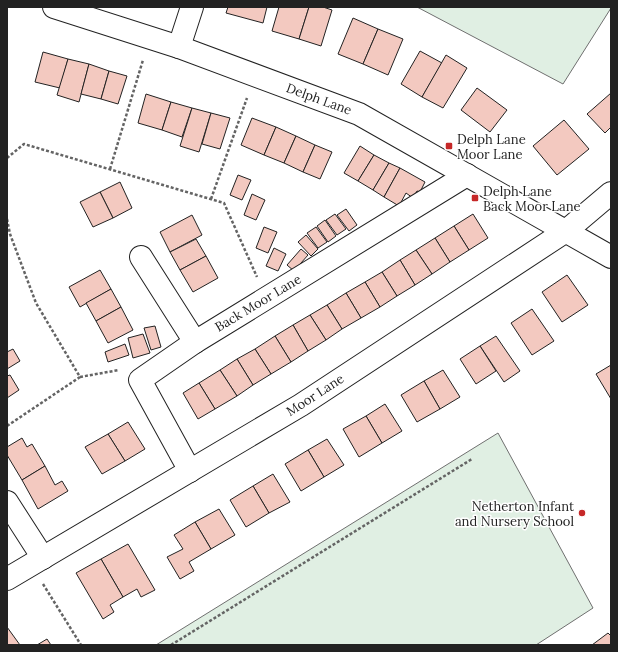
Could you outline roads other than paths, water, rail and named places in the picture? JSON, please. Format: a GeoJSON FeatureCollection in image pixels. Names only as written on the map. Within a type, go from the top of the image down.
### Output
{"type":"FeatureCollection","features":[{"type":"Feature","properties":{"kind":"street","name":"Delph Lane"},"geometry":{"type":"LineString","coordinates":[[54,7],[179,47],[359,114],[611,257]]}},
{"type":"Feature","properties":{"kind":"street"},"geometry":{"type":"LineString","coordinates":[[179,47],[192,7]]}},
{"type":"Feature","properties":{"kind":"street","name":"Back Moor Lane"},"geometry":{"type":"LineString","coordinates":[[190,471],[140,380],[195,342],[467,175]]}},
{"type":"Feature","properties":{"kind":"street","name":"Moor Lane"},"geometry":{"type":"LineString","coordinates":[[7,579],[301,405],[566,231],[611,193]]}},
{"type":"Feature","properties":{"kind":"street"},"geometry":{"type":"LineString","coordinates":[[141,257],[195,342]]}},
{"type":"Feature","properties":{"kind":"street"},"geometry":{"type":"LineString","coordinates":[[7,502],[37,562]]}},
{"type":"Feature","properties":{"kind":"place","name":"Delph Lane Moor Lane"},"geometry":{"type":"Point","coordinates":[449,146]}},
{"type":"Feature","properties":{"kind":"place","name":"Delph Lane Back Moor Lane"},"geometry":{"type":"Point","coordinates":[475,198]}},
{"type":"Feature","properties":{"kind":"place","name":"Netherton Infant and Nursery School"},"geometry":{"type":"Point","coordinates":[582,513]}}]}
